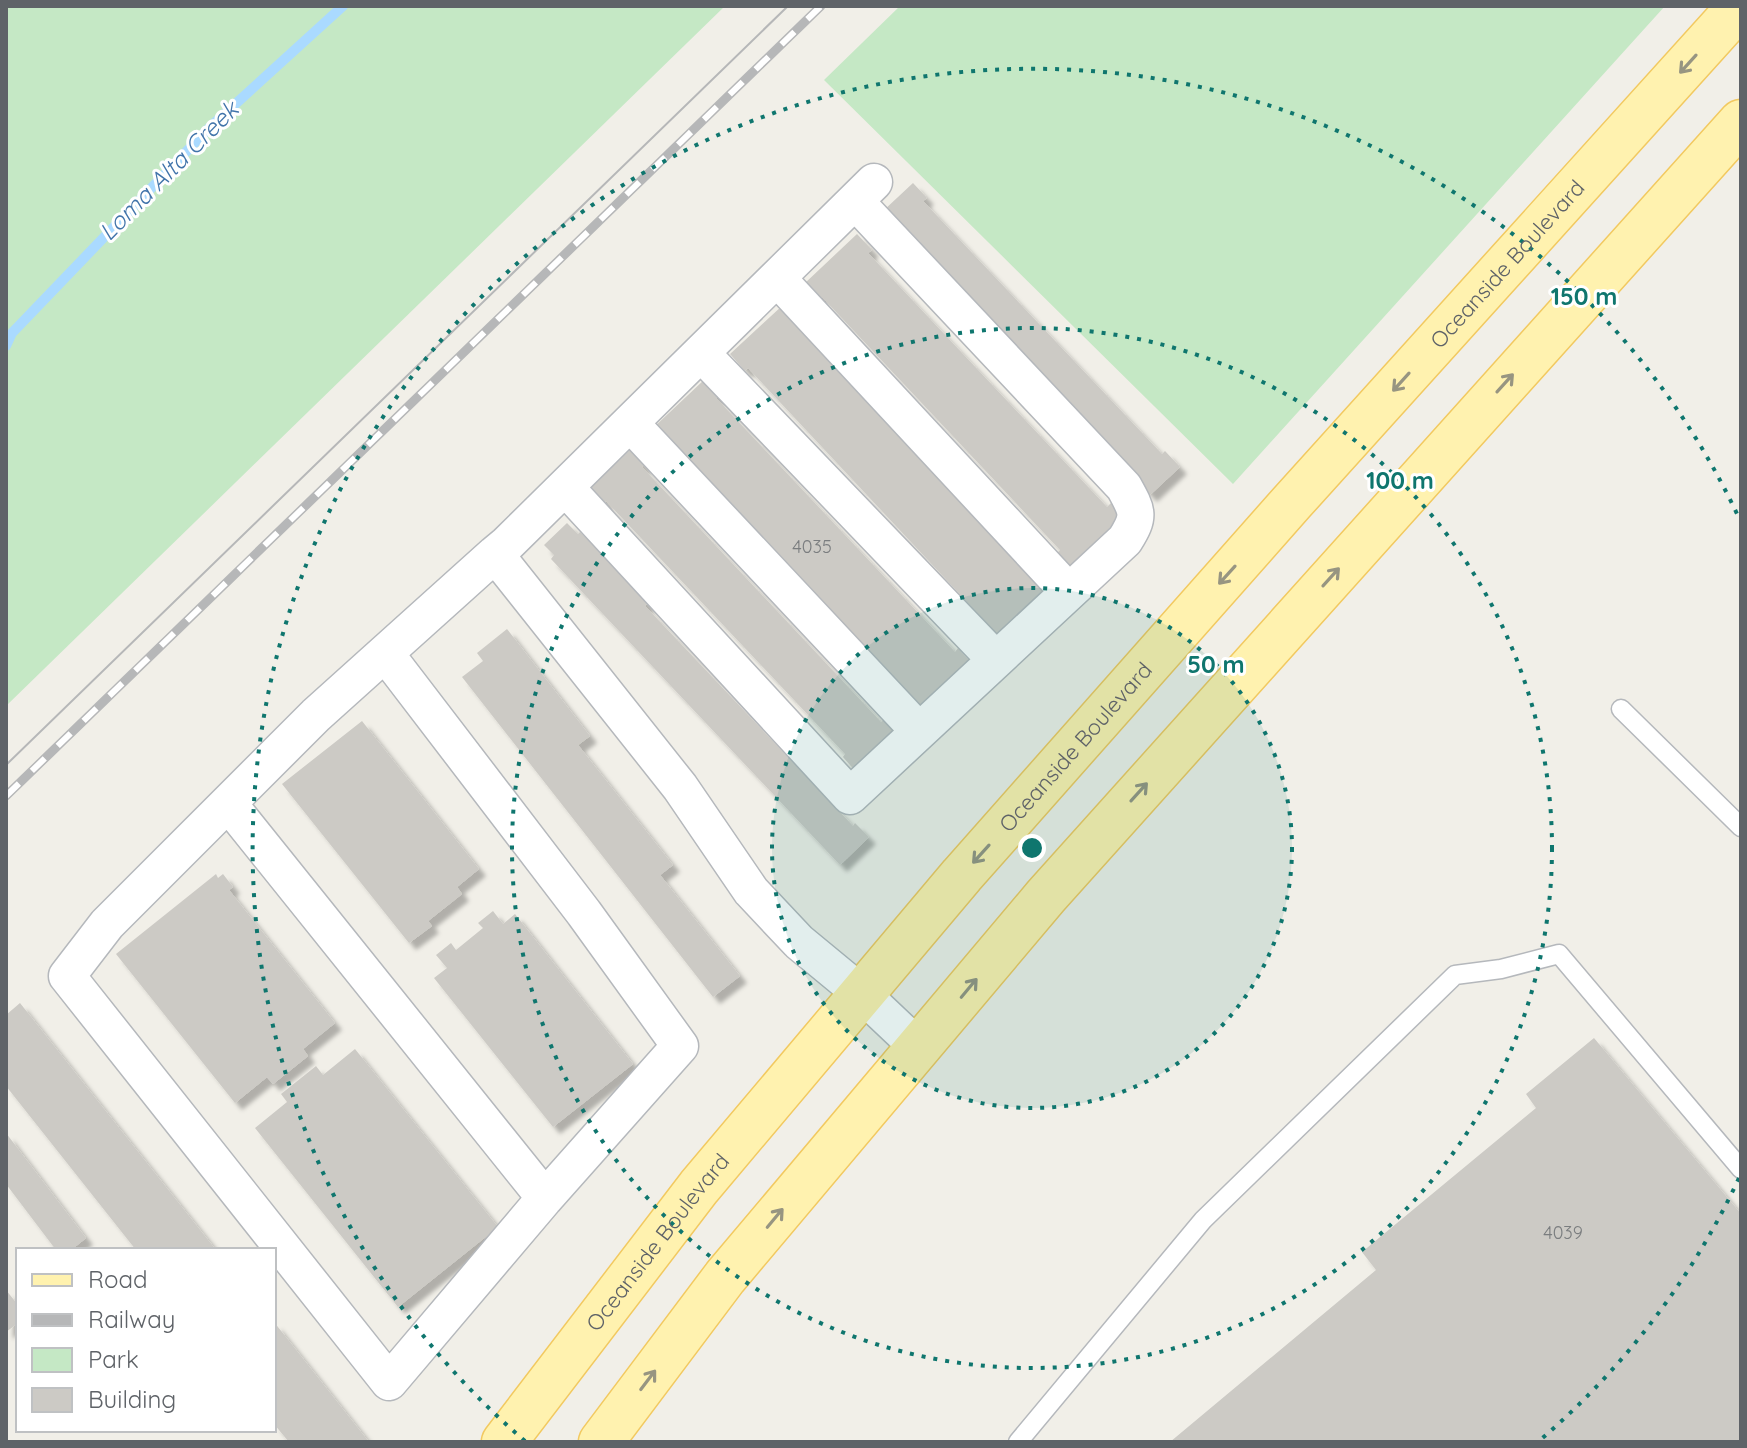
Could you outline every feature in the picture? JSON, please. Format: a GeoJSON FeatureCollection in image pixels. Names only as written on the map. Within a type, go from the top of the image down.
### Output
{"type":"FeatureCollection","features":[{"type":"Feature","properties":{"kind":"main road","name":"Oceanside Boulevard"},"geometry":{"type":"LineString","coordinates":[[504,1442],[699,1187],[962,875],[1272,524],[1740,6]]}},
{"type":"Feature","properties":{"kind":"main road"},"geometry":{"type":"LineString","coordinates":[[601,1442],[725,1277],[1057,884],[1741,122]]}},
{"type":"Feature","properties":{"kind":"street"},"geometry":{"type":"LineString","coordinates":[[385,653],[584,913],[680,1046],[545,1198],[389,1382],[67,976],[107,924],[316,715],[495,554],[864,192],[1124,487],[1136,508],[1136,522],[1125,540],[850,796],[565,487]]}},
{"type":"Feature","properties":{"kind":"street"},"geometry":{"type":"LineString","coordinates":[[777,278],[1069,592]]}},
{"type":"Feature","properties":{"kind":"street"},"geometry":{"type":"LineString","coordinates":[[701,353],[996,660]]}},
{"type":"Feature","properties":{"kind":"street"},"geometry":{"type":"LineString","coordinates":[[630,423],[919,731]]}},
{"type":"Feature","properties":{"kind":"street"},"geometry":{"type":"LineString","coordinates":[[495,554],[680,787],[751,891],[799,942],[862,994],[918,1047]]}},
{"type":"Feature","properties":{"kind":"street"},"geometry":{"type":"LineString","coordinates":[[228,803],[545,1198]]}},
{"type":"Feature","properties":{"kind":"lane"},"geometry":{"type":"LineString","coordinates":[[1621,709],[1741,827]]}},
{"type":"Feature","properties":{"kind":"lane"},"geometry":{"type":"LineString","coordinates":[[1018,1442],[1203,1220],[1455,975],[1501,969],[1559,954],[1741,1169]]}},
{"type":"Feature","properties":{"kind":"green space"},"geometry":{"type":"Polygon","coordinates":[[[6,6],[725,6],[6,706],[6,6]]]}},
{"type":"Feature","properties":{"kind":"green space"},"geometry":{"type":"Polygon","coordinates":[[[900,6],[1665,6],[1233,484],[824,80],[900,6]]]}},
{"type":"Feature","properties":{"kind":"building"},"geometry":{"type":"Polygon","coordinates":[[[913,183],[927,198],[923,201],[1162,454],[1165,451],[1180,467],[1150,495],[1136,480],[1140,477],[900,224],[883,211],[913,183]]]}},
{"type":"Feature","properties":{"kind":"building"},"geometry":{"type":"Polygon","coordinates":[[[857,234],[872,250],[868,253],[1107,507],[1111,503],[1125,518],[1072,568],[1057,553],[1060,550],[822,297],[819,300],[804,284],[857,234]]]}},
{"type":"Feature","properties":{"kind":"building"},"geometry":{"type":"Polygon","coordinates":[[[783,305],[797,320],[794,323],[1033,577],[1050,590],[997,639],[983,624],[985,621],[748,368],[745,371],[730,354],[783,305]]]}},
{"type":"Feature","properties":{"kind":"building"},"geometry":{"type":"Polygon","coordinates":[[[705,379],[719,395],[716,398],[955,652],[958,648],[972,664],[919,713],[652,429],[705,379]]]}},
{"type":"Feature","properties":{"kind":"building"},"geometry":{"type":"Polygon","coordinates":[[[630,450],[644,465],[642,467],[881,722],[884,719],[898,734],[857,773],[843,757],[845,754],[606,501],[604,504],[590,488],[630,450]]]}},
{"type":"Feature","properties":{"kind":"building"},"geometry":{"type":"Polygon","coordinates":[[[567,523],[578,534],[580,532],[648,603],[645,606],[853,826],[855,823],[869,837],[840,865],[551,559],[554,555],[544,545],[567,523]]]}},
{"type":"Feature","properties":{"kind":"building"},"geometry":{"type":"Polygon","coordinates":[[[507,629],[590,736],[578,745],[673,865],[660,875],[740,976],[713,997],[462,677],[483,661],[477,653],[507,629]]]}},
{"type":"Feature","properties":{"kind":"building"},"geometry":{"type":"Polygon","coordinates":[[[362,721],[479,869],[457,887],[462,894],[428,921],[432,926],[409,943],[282,784],[362,721]]]}},
{"type":"Feature","properties":{"kind":"building"},"geometry":{"type":"Polygon","coordinates":[[[216,874],[218,878],[223,874],[233,887],[229,890],[335,1023],[303,1049],[308,1056],[273,1084],[267,1077],[235,1103],[116,954],[216,874]]]}},
{"type":"Feature","properties":{"kind":"building"},"geometry":{"type":"Polygon","coordinates":[[[493,911],[503,924],[515,914],[633,1064],[553,1127],[434,978],[447,968],[436,955],[451,943],[456,950],[483,928],[478,923],[493,911]]]}},
{"type":"Feature","properties":{"kind":"building"},"geometry":{"type":"Polygon","coordinates":[[[20,1003],[214,1248],[134,1248],[6,1086],[6,1015],[20,1003]]]}},
{"type":"Feature","properties":{"kind":"building"},"geometry":{"type":"Polygon","coordinates":[[[1594,1038],[1741,1214],[1741,1442],[1170,1442],[1376,1270],[1362,1252],[1536,1108],[1526,1094],[1594,1038]]]}},
{"type":"Feature","properties":{"kind":"building"},"geometry":{"type":"Polygon","coordinates":[[[355,1049],[498,1227],[398,1307],[255,1128],[287,1102],[281,1094],[316,1066],[323,1075],[355,1049]]]}},
{"type":"Feature","properties":{"kind":"building"},"geometry":{"type":"Polygon","coordinates":[[[6,1133],[86,1238],[74,1248],[54,1248],[6,1184],[6,1133]]]}},
{"type":"Feature","properties":{"kind":"building"},"geometry":{"type":"Polygon","coordinates":[[[6,1290],[16,1302],[16,1324],[6,1332],[6,1290]]]}},
{"type":"Feature","properties":{"kind":"building"},"geometry":{"type":"Polygon","coordinates":[[[276,1325],[369,1442],[289,1442],[276,1426],[276,1325]]]}},
{"type":"Feature","properties":{"kind":"waterway","name":"Loma Alta Creek"},"geometry":{"type":"LineString","coordinates":[[6,346],[12,333],[209,128],[343,6]]}},
{"type":"Feature","properties":{"kind":"tram line"},"geometry":{"type":"LineString","coordinates":[[6,765],[788,6]]}},
{"type":"Feature","properties":{"kind":"railway"},"geometry":{"type":"LineString","coordinates":[[6,796],[821,6]]}}]}
